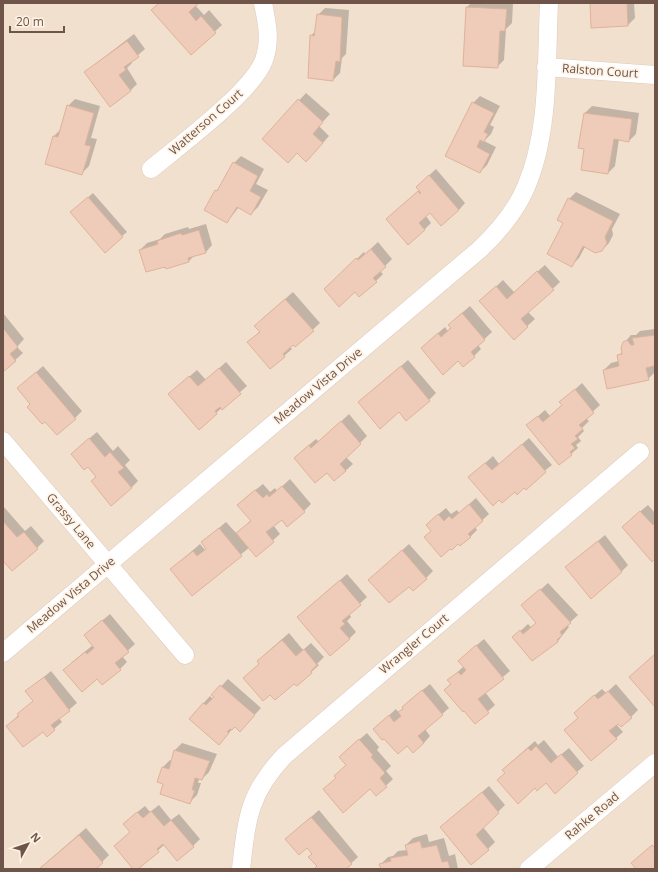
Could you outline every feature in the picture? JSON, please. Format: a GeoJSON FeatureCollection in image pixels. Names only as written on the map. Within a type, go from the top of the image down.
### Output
{"type":"FeatureCollection","features":[{"type":"Feature","properties":{"kind":"street","name":"Watterson Court"},"geometry":{"type":"LineString","coordinates":[[151,170],[244,90],[264,61],[269,35],[263,3]]}},
{"type":"Feature","properties":{"kind":"street","name":"Meadow Vista Drive"},"geometry":{"type":"LineString","coordinates":[[3,653],[492,238],[513,210],[526,187],[539,146],[543,120],[549,3]]}},
{"type":"Feature","properties":{"kind":"street","name":"Ralston Court"},"geometry":{"type":"LineString","coordinates":[[546,67],[655,75]]}},
{"type":"Feature","properties":{"kind":"street","name":"Grassy Lane"},"geometry":{"type":"LineString","coordinates":[[3,441],[185,655]]}},
{"type":"Feature","properties":{"kind":"street","name":"Wrangler Court"},"geometry":{"type":"LineString","coordinates":[[241,869],[246,822],[251,806],[268,774],[284,756],[640,452]]}},
{"type":"Feature","properties":{"kind":"street","name":"Rahke Road"},"geometry":{"type":"LineString","coordinates":[[529,869],[652,771]]}},
{"type":"Feature","properties":{"kind":"shaded area"},"geometry":{"type":"Polygon","coordinates":[[[3,3],[655,3],[655,869],[3,869],[3,3]]]}},
{"type":"Feature","properties":{"kind":"building"},"geometry":{"type":"Polygon","coordinates":[[[159,3],[199,3],[189,12],[196,21],[201,16],[216,33],[191,55],[151,10],[159,3]]]}},
{"type":"Feature","properties":{"kind":"building"},"geometry":{"type":"Polygon","coordinates":[[[590,3],[627,3],[628,26],[591,28],[590,3]]]}},
{"type":"Feature","properties":{"kind":"building"},"geometry":{"type":"Polygon","coordinates":[[[466,7],[507,9],[505,31],[500,31],[498,68],[463,66],[466,7]]]}},
{"type":"Feature","properties":{"kind":"building"},"geometry":{"type":"Polygon","coordinates":[[[317,14],[342,17],[340,62],[336,61],[333,81],[308,78],[310,35],[314,36],[317,14]]]}},
{"type":"Feature","properties":{"kind":"building"},"geometry":{"type":"Polygon","coordinates":[[[127,41],[139,57],[124,67],[126,70],[119,75],[131,91],[110,107],[84,72],[127,41]]]}},
{"type":"Feature","properties":{"kind":"building"},"geometry":{"type":"Polygon","coordinates":[[[298,99],[323,122],[313,134],[323,143],[306,162],[297,153],[288,163],[262,139],[298,99]]]}},
{"type":"Feature","properties":{"kind":"building"},"geometry":{"type":"Polygon","coordinates":[[[472,102],[494,113],[484,132],[488,134],[484,142],[480,140],[477,147],[490,154],[480,173],[445,156],[472,102]]]}},
{"type":"Feature","properties":{"kind":"building"},"geometry":{"type":"Polygon","coordinates":[[[67,105],[94,113],[85,145],[91,146],[82,175],[45,164],[53,136],[58,137],[67,105]]]}},
{"type":"Feature","properties":{"kind":"building"},"geometry":{"type":"Polygon","coordinates":[[[584,113],[632,119],[629,142],[614,139],[608,174],[581,170],[584,149],[578,148],[584,113]]]}},
{"type":"Feature","properties":{"kind":"building"},"geometry":{"type":"Polygon","coordinates":[[[233,162],[258,176],[250,191],[261,197],[251,215],[237,207],[227,223],[204,210],[215,190],[217,191],[233,162]]]}},
{"type":"Feature","properties":{"kind":"building"},"geometry":{"type":"Polygon","coordinates":[[[429,175],[459,210],[441,226],[430,213],[419,223],[425,230],[408,245],[386,219],[418,191],[420,194],[421,193],[416,187],[429,175]]]}},
{"type":"Feature","properties":{"kind":"building"},"geometry":{"type":"Polygon","coordinates":[[[88,197],[123,237],[105,253],[70,212],[88,197]]]}},
{"type":"Feature","properties":{"kind":"building"},"geometry":{"type":"Polygon","coordinates":[[[568,198],[613,221],[605,237],[607,243],[602,251],[595,253],[583,246],[572,267],[547,254],[563,223],[557,220],[568,198]]]}},
{"type":"Feature","properties":{"kind":"building"},"geometry":{"type":"Polygon","coordinates":[[[199,230],[206,253],[188,258],[189,262],[166,269],[165,267],[146,272],[139,250],[158,244],[157,241],[181,233],[182,235],[199,230]]]}},
{"type":"Feature","properties":{"kind":"building"},"geometry":{"type":"Polygon","coordinates":[[[371,249],[386,267],[373,278],[377,282],[359,297],[355,292],[339,307],[324,289],[356,258],[358,260],[371,249]]]}},
{"type":"Feature","properties":{"kind":"building"},"geometry":{"type":"Polygon","coordinates":[[[537,271],[554,290],[521,319],[528,327],[514,340],[479,301],[496,286],[507,299],[537,271]]]}},
{"type":"Feature","properties":{"kind":"building"},"geometry":{"type":"Polygon","coordinates":[[[285,299],[314,331],[295,347],[293,345],[283,354],[285,357],[270,369],[247,342],[260,332],[254,326],[285,299]]]}},
{"type":"Feature","properties":{"kind":"building"},"geometry":{"type":"Polygon","coordinates":[[[462,313],[485,340],[471,352],[475,357],[463,367],[458,361],[443,375],[421,348],[438,333],[441,337],[451,328],[448,325],[462,313]]]}},
{"type":"Feature","properties":{"kind":"building"},"geometry":{"type":"Polygon","coordinates":[[[3,328],[18,347],[10,354],[16,361],[3,372],[3,328]]]}},
{"type":"Feature","properties":{"kind":"building"},"geometry":{"type":"Polygon","coordinates":[[[655,335],[655,363],[654,366],[646,368],[649,380],[607,389],[603,370],[619,366],[617,355],[622,354],[621,348],[623,342],[627,340],[631,345],[634,345],[632,338],[655,335]]]}},
{"type":"Feature","properties":{"kind":"building"},"geometry":{"type":"Polygon","coordinates":[[[401,366],[430,401],[406,421],[399,412],[380,429],[358,402],[401,366]]]}},
{"type":"Feature","properties":{"kind":"building"},"geometry":{"type":"Polygon","coordinates":[[[219,368],[241,394],[222,410],[220,407],[215,411],[217,414],[199,430],[168,394],[189,376],[198,386],[219,368]]]}},
{"type":"Feature","properties":{"kind":"building"},"geometry":{"type":"Polygon","coordinates":[[[36,372],[76,419],[57,435],[45,422],[42,424],[27,407],[30,404],[17,388],[36,372]]]}},
{"type":"Feature","properties":{"kind":"building"},"geometry":{"type":"Polygon","coordinates":[[[575,389],[594,413],[579,425],[583,429],[575,436],[578,439],[571,444],[575,448],[570,452],[572,455],[559,465],[526,425],[538,416],[543,422],[562,405],[559,402],[575,389]]]}},
{"type":"Feature","properties":{"kind":"building"},"geometry":{"type":"Polygon","coordinates":[[[341,421],[361,444],[340,464],[346,471],[334,481],[327,473],[315,483],[294,458],[309,445],[311,448],[341,421]]]}},
{"type":"Feature","properties":{"kind":"building"},"geometry":{"type":"Polygon","coordinates":[[[89,438],[105,457],[110,452],[124,468],[118,472],[132,488],[111,506],[91,481],[96,477],[88,467],[84,470],[71,454],[89,438]]]}},
{"type":"Feature","properties":{"kind":"building"},"geometry":{"type":"Polygon","coordinates":[[[522,444],[546,472],[526,490],[524,488],[517,495],[515,492],[502,503],[499,500],[493,506],[468,477],[485,463],[492,470],[522,444]]]}},
{"type":"Feature","properties":{"kind":"building"},"geometry":{"type":"Polygon","coordinates":[[[282,486],[305,512],[287,527],[282,520],[266,532],[274,542],[256,557],[236,533],[251,521],[237,505],[255,490],[263,498],[267,494],[269,497],[282,486]]]}},
{"type":"Feature","properties":{"kind":"building"},"geometry":{"type":"Polygon","coordinates":[[[469,504],[483,521],[468,534],[471,537],[460,546],[458,544],[452,550],[450,549],[441,557],[424,537],[431,531],[426,525],[438,514],[444,521],[449,516],[452,519],[469,504]]]}},
{"type":"Feature","properties":{"kind":"building"},"geometry":{"type":"Polygon","coordinates":[[[640,511],[653,525],[655,523],[655,559],[652,562],[622,527],[640,511]]]}},
{"type":"Feature","properties":{"kind":"building"},"geometry":{"type":"Polygon","coordinates":[[[3,521],[17,537],[24,532],[38,549],[12,571],[3,561],[3,521]]]}},
{"type":"Feature","properties":{"kind":"building"},"geometry":{"type":"Polygon","coordinates":[[[219,528],[242,556],[192,596],[170,569],[193,551],[197,556],[206,549],[201,542],[219,528]]]}},
{"type":"Feature","properties":{"kind":"building"},"geometry":{"type":"Polygon","coordinates":[[[598,541],[622,572],[591,599],[565,567],[598,541]]]}},
{"type":"Feature","properties":{"kind":"building"},"geometry":{"type":"Polygon","coordinates":[[[402,550],[427,579],[413,591],[409,587],[389,603],[368,580],[402,550]]]}},
{"type":"Feature","properties":{"kind":"building"},"geometry":{"type":"Polygon","coordinates":[[[340,580],[361,605],[342,621],[345,624],[340,628],[350,639],[330,656],[297,617],[340,580]]]}},
{"type":"Feature","properties":{"kind":"building"},"geometry":{"type":"Polygon","coordinates":[[[540,589],[571,623],[560,632],[562,635],[557,640],[558,642],[532,661],[512,637],[520,630],[523,634],[536,623],[521,605],[540,589]]]}},
{"type":"Feature","properties":{"kind":"building"},"geometry":{"type":"Polygon","coordinates":[[[102,620],[129,652],[115,663],[121,670],[102,685],[97,679],[82,692],[63,670],[85,652],[87,654],[94,648],[84,635],[102,620]]]}},
{"type":"Feature","properties":{"kind":"building"},"geometry":{"type":"Polygon","coordinates":[[[282,640],[296,656],[304,649],[317,665],[311,671],[312,673],[297,686],[294,684],[275,700],[270,695],[263,701],[243,678],[259,664],[257,661],[282,640]]]}},
{"type":"Feature","properties":{"kind":"building"},"geometry":{"type":"Polygon","coordinates":[[[476,645],[504,679],[478,699],[489,713],[475,724],[444,690],[451,684],[447,680],[458,672],[461,675],[466,670],[458,661],[476,645]]]}},
{"type":"Feature","properties":{"kind":"building"},"geometry":{"type":"Polygon","coordinates":[[[655,654],[655,707],[629,677],[655,654]]]}},
{"type":"Feature","properties":{"kind":"building"},"geometry":{"type":"Polygon","coordinates":[[[44,677],[70,711],[51,725],[55,730],[47,737],[43,732],[23,747],[6,726],[19,716],[17,714],[33,701],[25,691],[44,677]]]}},
{"type":"Feature","properties":{"kind":"building"},"geometry":{"type":"Polygon","coordinates":[[[220,685],[255,715],[240,732],[235,727],[232,730],[230,729],[227,732],[229,733],[219,745],[189,719],[203,703],[206,705],[214,697],[211,695],[220,685]]]}},
{"type":"Feature","properties":{"kind":"building"},"geometry":{"type":"Polygon","coordinates":[[[422,690],[443,715],[418,736],[424,743],[413,753],[407,746],[398,754],[384,739],[382,740],[373,729],[389,715],[394,722],[401,716],[398,712],[403,709],[402,707],[422,690]]]}},
{"type":"Feature","properties":{"kind":"building"},"geometry":{"type":"Polygon","coordinates":[[[608,691],[632,718],[621,727],[618,724],[609,731],[617,739],[591,761],[564,730],[578,718],[574,713],[594,695],[598,699],[608,691]]]}},
{"type":"Feature","properties":{"kind":"building"},"geometry":{"type":"Polygon","coordinates":[[[359,739],[373,755],[371,757],[385,773],[380,778],[387,787],[376,796],[370,789],[343,813],[323,789],[336,778],[334,776],[346,765],[339,757],[359,739]]]}},
{"type":"Feature","properties":{"kind":"building"},"geometry":{"type":"Polygon","coordinates":[[[536,746],[551,763],[561,754],[578,773],[555,794],[546,783],[537,791],[535,788],[518,804],[497,780],[505,773],[502,770],[528,748],[531,751],[536,746]]]}},
{"type":"Feature","properties":{"kind":"building"},"geometry":{"type":"Polygon","coordinates":[[[174,750],[210,761],[202,780],[195,778],[192,790],[195,790],[190,804],[160,794],[163,784],[157,782],[162,767],[169,769],[174,750]]]}},
{"type":"Feature","properties":{"kind":"building"},"geometry":{"type":"Polygon","coordinates":[[[482,792],[499,813],[476,835],[489,850],[471,865],[440,827],[482,792]]]}},
{"type":"Feature","properties":{"kind":"building"},"geometry":{"type":"Polygon","coordinates":[[[151,811],[164,826],[171,820],[194,847],[177,861],[163,844],[157,849],[159,852],[138,869],[133,869],[114,846],[130,832],[123,824],[137,812],[143,818],[151,811]]]}},
{"type":"Feature","properties":{"kind":"building"},"geometry":{"type":"Polygon","coordinates":[[[311,817],[352,864],[346,869],[314,869],[317,866],[308,857],[312,854],[307,848],[299,855],[285,839],[311,817]]]}},
{"type":"Feature","properties":{"kind":"building"},"geometry":{"type":"Polygon","coordinates":[[[79,835],[103,863],[96,869],[39,869],[79,835]]]}},
{"type":"Feature","properties":{"kind":"building"},"geometry":{"type":"Polygon","coordinates":[[[420,841],[422,848],[437,845],[442,862],[448,861],[450,869],[381,869],[379,864],[391,861],[390,858],[408,855],[405,845],[420,841]]]}},
{"type":"Feature","properties":{"kind":"building"},"geometry":{"type":"Polygon","coordinates":[[[652,845],[655,848],[655,869],[636,869],[631,863],[652,845]]]}}]}
